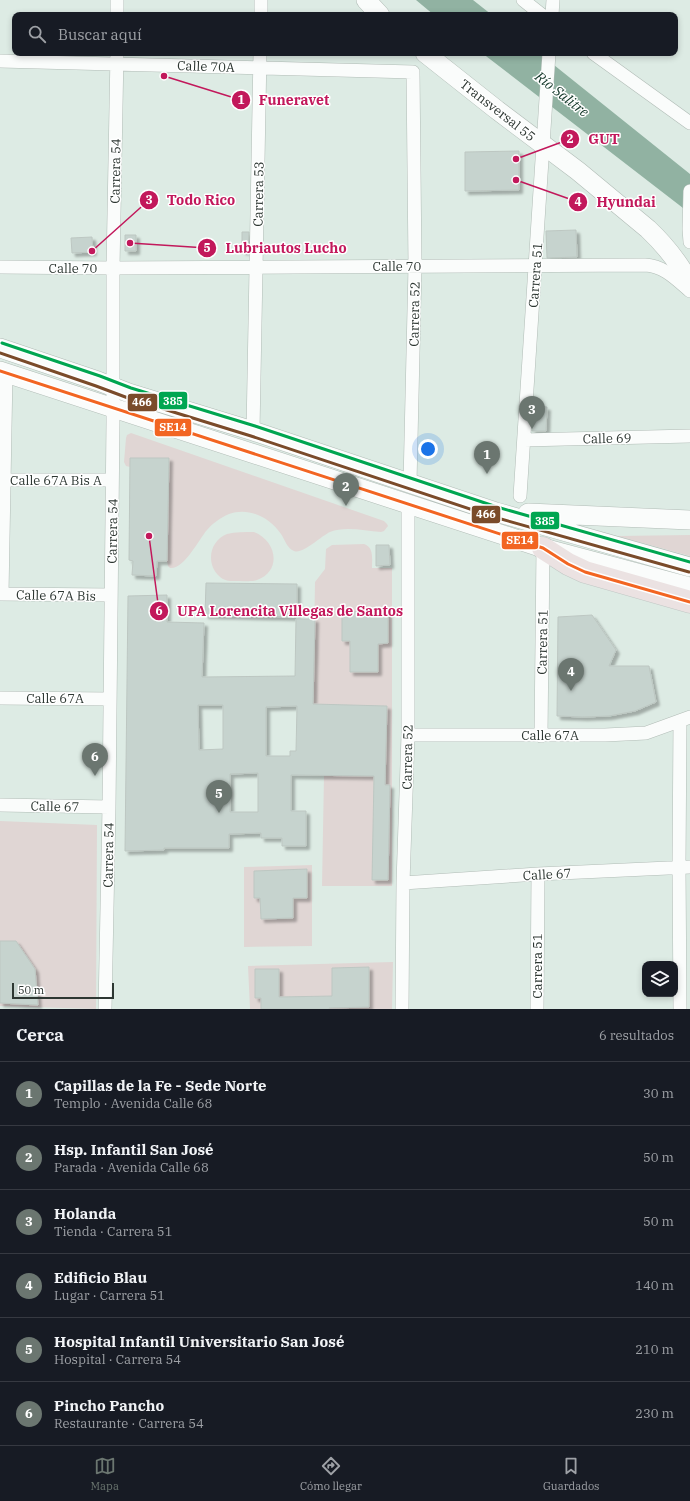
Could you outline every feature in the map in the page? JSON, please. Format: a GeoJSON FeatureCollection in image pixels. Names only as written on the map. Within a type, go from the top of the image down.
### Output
{"type":"FeatureCollection","features":[{"type":"Feature","properties":{"kind":"highway"},"geometry":{"type":"LineString","coordinates":[[543,548],[568,564],[585,572],[690,602]]}},
{"type":"Feature","properties":{"kind":"main road"},"geometry":{"type":"LineString","coordinates":[[366,0],[377,12]]}},
{"type":"Feature","properties":{"kind":"main road","name":"Transversal 55"},"geometry":{"type":"LineString","coordinates":[[429,56],[544,137],[578,170],[657,238],[680,265],[690,283]]}},
{"type":"Feature","properties":{"kind":"main road"},"geometry":{"type":"LineString","coordinates":[[0,348],[113,386],[129,393],[253,431],[496,512],[690,567]]}},
{"type":"Feature","properties":{"kind":"main road"},"geometry":{"type":"LineString","coordinates":[[3,372],[543,548],[690,587]]}},
{"type":"Feature","properties":{"kind":"main road"},"geometry":{"type":"LineString","coordinates":[[496,512],[690,520]]}},
{"type":"Feature","properties":{"kind":"street"},"geometry":{"type":"LineString","coordinates":[[117,0],[117,12]]}},
{"type":"Feature","properties":{"kind":"street"},"geometry":{"type":"LineString","coordinates":[[261,0],[261,12]]}},
{"type":"Feature","properties":{"kind":"street"},"geometry":{"type":"LineString","coordinates":[[523,0],[538,12]]}},
{"type":"Feature","properties":{"kind":"street"},"geometry":{"type":"LineString","coordinates":[[552,12],[553,0]]}},
{"type":"Feature","properties":{"kind":"street","name":"Carrera 53"},"geometry":{"type":"LineString","coordinates":[[253,431],[260,56]]}},
{"type":"Feature","properties":{"kind":"street","name":"Carrera 51"},"geometry":{"type":"LineString","coordinates":[[520,496],[549,56]]}},
{"type":"Feature","properties":{"kind":"street"},"geometry":{"type":"LineString","coordinates":[[597,56],[690,123]]}},
{"type":"Feature","properties":{"kind":"street","name":"Calle 70A"},"geometry":{"type":"LineString","coordinates":[[0,61],[117,58],[260,68],[413,72]]}},
{"type":"Feature","properties":{"kind":"street","name":"Carrera 54"},"geometry":{"type":"LineString","coordinates":[[105,1009],[109,807],[113,268],[117,58]]}},
{"type":"Feature","properties":{"kind":"street","name":"Carrera 52"},"geometry":{"type":"LineString","coordinates":[[410,483],[415,266],[413,72]]}},
{"type":"Feature","properties":{"kind":"street"},"geometry":{"type":"LineString","coordinates":[[690,190],[690,242]]}},
{"type":"Feature","properties":{"kind":"street","name":"Calle 70"},"geometry":{"type":"LineString","coordinates":[[0,267],[113,268],[652,265],[668,272],[690,291]]}},
{"type":"Feature","properties":{"kind":"street"},"geometry":{"type":"LineString","coordinates":[[1,594],[3,372]]}},
{"type":"Feature","properties":{"kind":"street","name":"Calle 69"},"geometry":{"type":"LineString","coordinates":[[524,440],[690,436]]}},
{"type":"Feature","properties":{"kind":"street","name":"Calle 67A Bis A"},"geometry":{"type":"LineString","coordinates":[[2,480],[112,480]]}},
{"type":"Feature","properties":{"kind":"street","name":"Carrera 52"},"geometry":{"type":"LineString","coordinates":[[402,1009],[403,883],[408,735],[408,504]]}},
{"type":"Feature","properties":{"kind":"street","name":"Carrera 51"},"geometry":{"type":"LineString","coordinates":[[541,736],[543,548]]}},
{"type":"Feature","properties":{"kind":"street","name":"Calle 67A Bis"},"geometry":{"type":"LineString","coordinates":[[1,594],[111,595]]}},
{"type":"Feature","properties":{"kind":"street","name":"Calle 67A"},"geometry":{"type":"LineString","coordinates":[[0,698],[110,699]]}},
{"type":"Feature","properties":{"kind":"street"},"geometry":{"type":"LineString","coordinates":[[680,1009],[684,867],[685,719]]}},
{"type":"Feature","properties":{"kind":"street","name":"Calle 67A"},"geometry":{"type":"LineString","coordinates":[[408,735],[541,736],[646,733],[685,719]]}},
{"type":"Feature","properties":{"kind":"street","name":"Calle 67"},"geometry":{"type":"LineString","coordinates":[[0,805],[109,807]]}},
{"type":"Feature","properties":{"kind":"street","name":"Calle 67"},"geometry":{"type":"LineString","coordinates":[[403,883],[538,874],[684,867]]}},
{"type":"Feature","properties":{"kind":"street","name":"Carrera 51"},"geometry":{"type":"LineString","coordinates":[[537,1009],[538,874]]}},
{"type":"Feature","properties":{"kind":"shaded area"},"geometry":{"type":"Polygon","coordinates":[[[131,433],[384,521],[388,526],[381,532],[355,529],[336,530],[326,534],[307,548],[294,551],[286,544],[276,528],[265,518],[251,513],[236,512],[229,514],[214,523],[207,530],[186,559],[181,564],[170,568],[167,561],[169,458],[131,458],[130,467],[126,466],[124,462],[126,438],[127,435],[131,433]]]}},
{"type":"Feature","properties":{"kind":"shaded area"},"geometry":{"type":"Polygon","coordinates":[[[237,532],[254,532],[262,536],[272,549],[274,556],[270,570],[265,576],[253,581],[231,581],[221,578],[215,571],[211,559],[211,553],[216,542],[227,534],[237,532]]]}},
{"type":"Feature","properties":{"kind":"shaded area"},"geometry":{"type":"Polygon","coordinates":[[[690,535],[690,556],[617,536],[690,535]]]}},
{"type":"Feature","properties":{"kind":"shaded area"},"geometry":{"type":"Polygon","coordinates":[[[364,544],[371,551],[372,568],[392,568],[392,886],[322,886],[324,775],[385,776],[387,706],[313,705],[315,582],[325,569],[326,549],[332,545],[364,544]]]}},
{"type":"Feature","properties":{"kind":"shaded area"},"geometry":{"type":"Polygon","coordinates":[[[0,821],[97,825],[96,1009],[0,1006],[0,821]]]}},
{"type":"Feature","properties":{"kind":"shaded area"},"geometry":{"type":"Polygon","coordinates":[[[312,865],[312,946],[244,947],[244,867],[312,865]]]}},
{"type":"Feature","properties":{"kind":"shaded area"},"geometry":{"type":"Polygon","coordinates":[[[393,962],[392,1009],[250,1009],[248,966],[393,962]]]}},
{"type":"Feature","properties":{"kind":"water"},"geometry":{"type":"Polygon","coordinates":[[[416,0],[473,0],[488,12],[430,12],[416,0]]]}},
{"type":"Feature","properties":{"kind":"water","name":"Río Salitre"},"geometry":{"type":"Polygon","coordinates":[[[486,56],[543,56],[690,174],[690,217],[683,208],[486,56]]]}},
{"type":"Feature","properties":{"kind":"building"},"geometry":{"type":"Polygon","coordinates":[[[519,151],[519,190],[465,191],[465,152],[519,151]]]}},
{"type":"Feature","properties":{"kind":"building"},"geometry":{"type":"Polygon","coordinates":[[[576,230],[577,257],[547,258],[546,231],[576,230]]]}},
{"type":"Feature","properties":{"kind":"building"},"geometry":{"type":"Polygon","coordinates":[[[242,232],[249,232],[248,251],[242,251],[242,232]]]}},
{"type":"Feature","properties":{"kind":"building"},"geometry":{"type":"Polygon","coordinates":[[[125,235],[136,235],[136,251],[125,251],[125,235]]]}},
{"type":"Feature","properties":{"kind":"building"},"geometry":{"type":"Polygon","coordinates":[[[92,237],[93,252],[72,253],[71,238],[92,237]]]}},
{"type":"Feature","properties":{"kind":"building"},"geometry":{"type":"Polygon","coordinates":[[[534,406],[547,407],[546,431],[532,431],[534,406]]]}},
{"type":"Feature","properties":{"kind":"building"},"geometry":{"type":"Polygon","coordinates":[[[130,458],[169,458],[167,561],[157,561],[156,576],[132,575],[133,561],[129,560],[130,458]]]}},
{"type":"Feature","properties":{"kind":"building"},"geometry":{"type":"Polygon","coordinates":[[[376,545],[389,545],[390,565],[376,566],[376,545]]]}},
{"type":"Feature","properties":{"kind":"building"},"geometry":{"type":"Polygon","coordinates":[[[206,583],[297,584],[297,617],[205,615],[206,583]]]}},
{"type":"Feature","properties":{"kind":"building"},"geometry":{"type":"Polygon","coordinates":[[[167,595],[167,622],[204,623],[202,677],[295,676],[296,619],[315,619],[313,704],[387,706],[385,785],[390,785],[388,880],[372,880],[374,776],[291,775],[291,811],[306,811],[306,846],[282,846],[282,838],[261,838],[261,833],[229,834],[229,848],[164,848],[164,850],[125,851],[128,596],[167,595]],[[198,705],[199,750],[223,749],[223,705],[198,705]],[[297,706],[266,707],[266,756],[290,756],[290,751],[296,751],[297,706]],[[258,773],[230,774],[230,812],[258,812],[258,773]]]}},
{"type":"Feature","properties":{"kind":"building"},"geometry":{"type":"Polygon","coordinates":[[[388,611],[388,643],[378,644],[378,672],[350,672],[350,641],[342,641],[342,612],[388,611]]]}},
{"type":"Feature","properties":{"kind":"building"},"geometry":{"type":"Polygon","coordinates":[[[592,615],[616,650],[609,666],[649,666],[656,702],[635,711],[609,716],[557,716],[558,617],[592,615]]]}},
{"type":"Feature","properties":{"kind":"building"},"geometry":{"type":"Polygon","coordinates":[[[307,869],[307,898],[293,898],[293,918],[261,919],[260,898],[254,898],[254,871],[307,869]]]}},
{"type":"Feature","properties":{"kind":"building"},"geometry":{"type":"Polygon","coordinates":[[[0,941],[16,941],[35,969],[38,1005],[0,1003],[0,941]]]}},
{"type":"Feature","properties":{"kind":"building"},"geometry":{"type":"Polygon","coordinates":[[[369,967],[369,1007],[329,1009],[261,1009],[261,998],[255,998],[255,969],[279,969],[279,997],[332,996],[332,968],[369,967]]]}},
{"type":"Feature","properties":{"kind":"transit line","name":"385"},"geometry":{"type":"LineString","coordinates":[[2,343],[131,388],[255,426],[497,507],[690,562]]}},
{"type":"Feature","properties":{"kind":"transit line","name":"466"},"geometry":{"type":"LineString","coordinates":[[0,353],[128,398],[251,436],[494,517],[689,572]]}},
{"type":"Feature","properties":{"kind":"transit line","name":"SE14"},"geometry":{"type":"LineString","coordinates":[[0,371],[543,548],[568,564],[585,572],[690,602]]}},
{"type":"Feature","properties":{"kind":"place","name":"Funeravet"},"geometry":{"type":"Point","coordinates":[164,76]}},
{"type":"Feature","properties":{"kind":"place","name":"GUT"},"geometry":{"type":"Point","coordinates":[516,159]}},
{"type":"Feature","properties":{"kind":"place","name":"Hyundai"},"geometry":{"type":"Point","coordinates":[516,180]}},
{"type":"Feature","properties":{"kind":"place","name":"Lubriautos Lucho"},"geometry":{"type":"Point","coordinates":[130,243]}},
{"type":"Feature","properties":{"kind":"place","name":"Todo Rico"},"geometry":{"type":"Point","coordinates":[92,251]}},
{"type":"Feature","properties":{"kind":"place","name":"Holanda"},"geometry":{"type":"Point","coordinates":[532,429]}},
{"type":"Feature","properties":{"kind":"place","name":"Capillas de la Fe - Sede Norte"},"geometry":{"type":"Point","coordinates":[487,474]}},
{"type":"Feature","properties":{"kind":"place","name":"Hsp. Infantil San José"},"geometry":{"type":"Point","coordinates":[346,506]}},
{"type":"Feature","properties":{"kind":"place","name":"UPA Lorencita Villegas de Santos"},"geometry":{"type":"Point","coordinates":[149,536]}},
{"type":"Feature","properties":{"kind":"place","name":"Edificio Blau"},"geometry":{"type":"Point","coordinates":[571,691]}},
{"type":"Feature","properties":{"kind":"place","name":"Pincho Pancho"},"geometry":{"type":"Point","coordinates":[95,776]}},
{"type":"Feature","properties":{"kind":"place","name":"Hospital Infantil Universitario San José"},"geometry":{"type":"Point","coordinates":[219,813]}}]}
